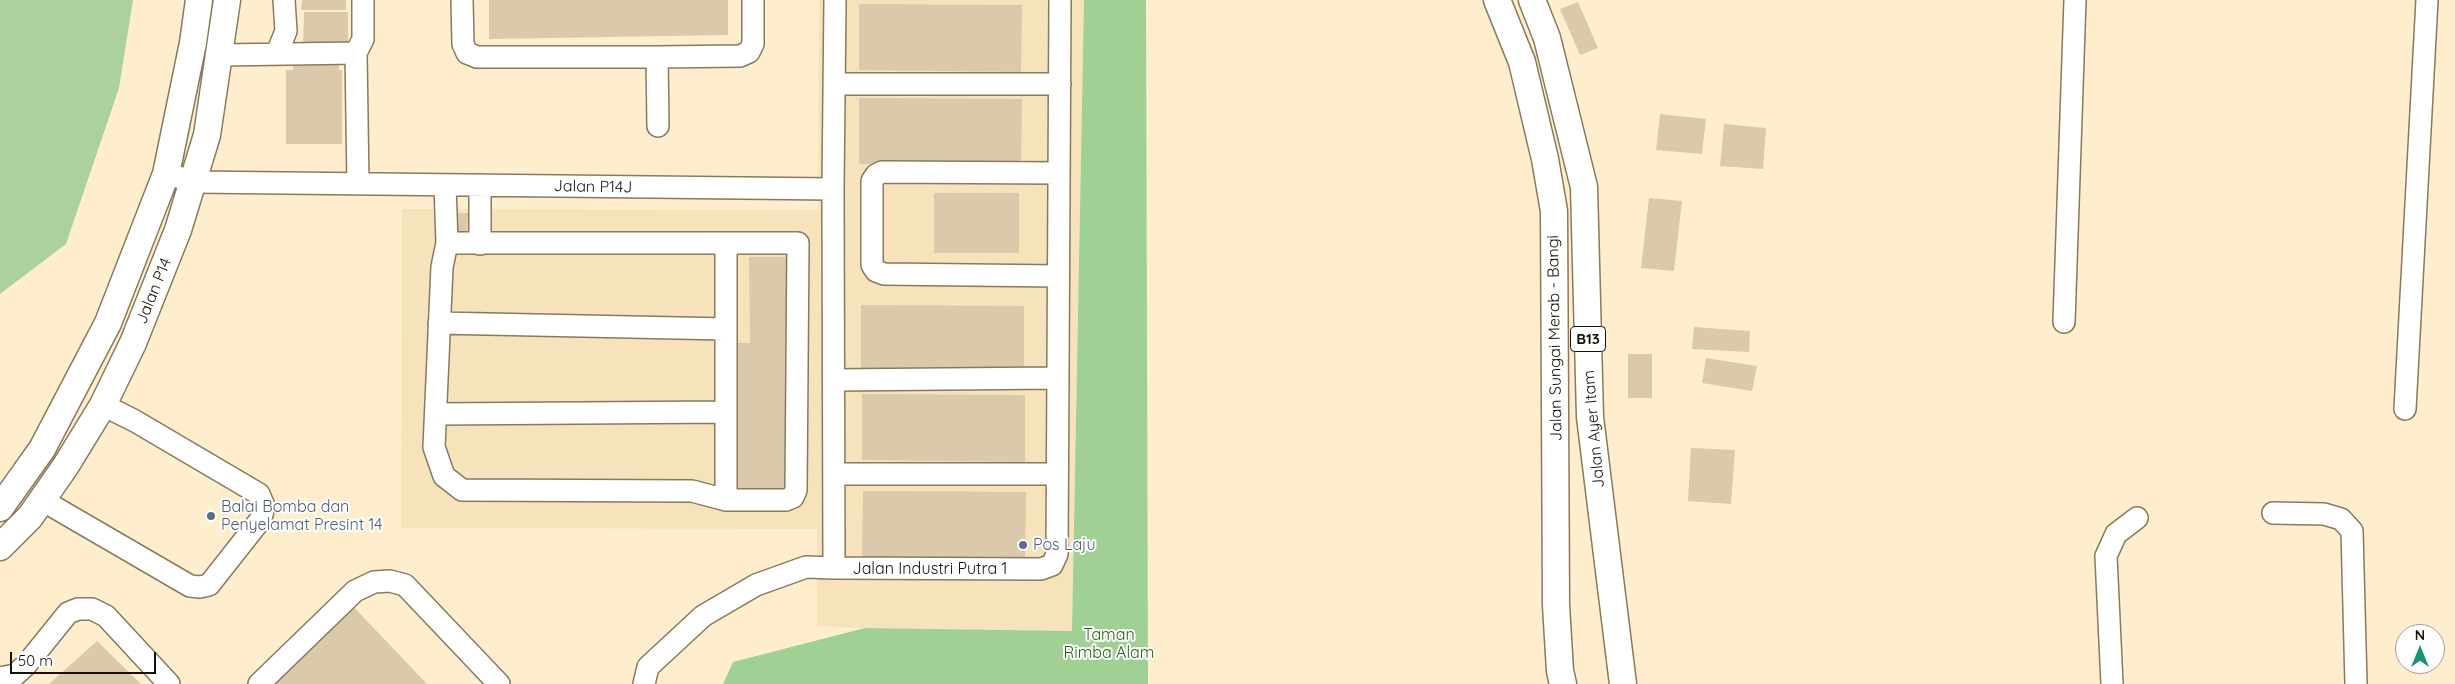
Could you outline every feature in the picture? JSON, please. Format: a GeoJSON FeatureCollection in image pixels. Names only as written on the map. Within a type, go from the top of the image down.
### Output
{"type":"FeatureCollection","features":[{"type":"Feature","properties":{"kind":"main road","name":"Jalan P14"},"geometry":{"type":"LineString","coordinates":[[0,508],[42,449],[108,323],[166,174],[193,44],[199,0]]}},
{"type":"Feature","properties":{"kind":"main road","name":"Jalan P14"},"geometry":{"type":"LineString","coordinates":[[0,547],[30,517],[42,500],[103,405],[133,343],[178,230],[207,135],[221,55],[227,0]]}},
{"type":"Feature","properties":{"kind":"main road","name":"Jalan Sungai Merab - Bangi"},"geometry":{"type":"LineString","coordinates":[[1496,0],[1522,62],[1554,211],[1556,605],[1563,680]]}},
{"type":"Feature","properties":{"kind":"main road","name":"Jalan Ayer Itam"},"geometry":{"type":"LineString","coordinates":[[1532,0],[1548,38],[1584,188],[1590,417],[1620,681]]}},
{"type":"Feature","properties":{"kind":"street"},"geometry":{"type":"LineString","coordinates":[[277,54],[286,30],[284,0]]}},
{"type":"Feature","properties":{"kind":"street"},"geometry":{"type":"LineString","coordinates":[[358,184],[356,53],[363,39],[363,0]]}},
{"type":"Feature","properties":{"kind":"street"},"geometry":{"type":"LineString","coordinates":[[462,0],[463,44],[467,53],[477,57],[740,56],[749,52],[753,44],[753,0]]}},
{"type":"Feature","properties":{"kind":"street"},"geometry":{"type":"LineString","coordinates":[[832,189],[835,0]]}},
{"type":"Feature","properties":{"kind":"street","name":"Jalan Industri Putra 1"},"geometry":{"type":"LineString","coordinates":[[832,189],[834,568],[1042,569],[1052,565],[1057,554],[1060,0]]}},
{"type":"Feature","properties":{"kind":"street"},"geometry":{"type":"LineString","coordinates":[[2064,322],[2075,0]]}},
{"type":"Feature","properties":{"kind":"street"},"geometry":{"type":"LineString","coordinates":[[2405,409],[2427,0]]}},
{"type":"Feature","properties":{"kind":"street"},"geometry":{"type":"LineString","coordinates":[[221,55],[356,53]]}},
{"type":"Feature","properties":{"kind":"street"},"geometry":{"type":"LineString","coordinates":[[657,57],[658,126]]}},
{"type":"Feature","properties":{"kind":"street"},"geometry":{"type":"LineString","coordinates":[[834,84],[1060,84]]}},
{"type":"Feature","properties":{"kind":"street"},"geometry":{"type":"LineString","coordinates":[[1058,276],[884,274],[876,271],[872,265],[872,181],[876,174],[882,172],[1059,173]]}},
{"type":"Feature","properties":{"kind":"street","name":"Jalan P14J"},"geometry":{"type":"LineString","coordinates":[[166,174],[193,182],[832,189]]}},
{"type":"Feature","properties":{"kind":"street"},"geometry":{"type":"LineString","coordinates":[[445,185],[447,243],[442,267],[434,447],[444,476],[462,490],[692,491],[726,500],[786,500],[792,497],[796,490],[798,243],[447,243]]}},
{"type":"Feature","properties":{"kind":"street"},"geometry":{"type":"LineString","coordinates":[[480,185],[480,244]]}},
{"type":"Feature","properties":{"kind":"street"},"geometry":{"type":"LineString","coordinates":[[726,244],[726,500]]}},
{"type":"Feature","properties":{"kind":"street"},"geometry":{"type":"LineString","coordinates":[[439,323],[726,329]]}},
{"type":"Feature","properties":{"kind":"street"},"geometry":{"type":"LineString","coordinates":[[834,380],[1058,378]]}},
{"type":"Feature","properties":{"kind":"street"},"geometry":{"type":"LineString","coordinates":[[42,500],[190,586],[200,587],[209,585],[261,519],[264,506],[259,494],[135,421],[103,405]]}},
{"type":"Feature","properties":{"kind":"street"},"geometry":{"type":"LineString","coordinates":[[436,414],[726,412]]}},
{"type":"Feature","properties":{"kind":"street"},"geometry":{"type":"LineString","coordinates":[[834,474],[1057,474]]}},
{"type":"Feature","properties":{"kind":"street"},"geometry":{"type":"LineString","coordinates":[[2273,513],[2324,514],[2342,519],[2352,531],[2356,684]]}},
{"type":"Feature","properties":{"kind":"street"},"geometry":{"type":"LineString","coordinates":[[2112,684],[2106,556],[2116,534],[2138,518]]}},
{"type":"Feature","properties":{"kind":"street"},"geometry":{"type":"LineString","coordinates":[[644,684],[648,667],[703,616],[764,582],[806,567],[834,568]]}},
{"type":"Feature","properties":{"kind":"street"},"geometry":{"type":"LineString","coordinates":[[259,684],[355,591],[374,582],[390,581],[405,585],[499,684]]}},
{"type":"Feature","properties":{"kind":"street"},"geometry":{"type":"LineString","coordinates":[[0,678],[15,675],[26,665],[68,613],[78,609],[92,609],[106,616],[169,684]]}},
{"type":"Feature","properties":{"kind":"shaded area"},"geometry":{"type":"Polygon","coordinates":[[[819,0],[1084,0],[1072,631],[817,627],[817,529],[401,528],[402,209],[818,210],[819,0]]]}},
{"type":"Feature","properties":{"kind":"green space"},"geometry":{"type":"Polygon","coordinates":[[[0,0],[133,0],[119,88],[66,244],[0,294],[0,0]]]}},
{"type":"Feature","properties":{"kind":"green space","name":"Taman Rimba Alam"},"geometry":{"type":"Polygon","coordinates":[[[1084,0],[1146,0],[1148,684],[723,684],[733,662],[865,628],[1072,631],[1084,0]]]}},
{"type":"Feature","properties":{"kind":"building"},"geometry":{"type":"Polygon","coordinates":[[[302,0],[346,0],[346,10],[301,10],[302,0]]]}},
{"type":"Feature","properties":{"kind":"building"},"geometry":{"type":"Polygon","coordinates":[[[489,0],[728,0],[728,35],[489,39],[489,0]]]}},
{"type":"Feature","properties":{"kind":"building"},"geometry":{"type":"Polygon","coordinates":[[[1578,2],[1598,48],[1580,55],[1560,9],[1578,2]]]}},
{"type":"Feature","properties":{"kind":"building"},"geometry":{"type":"Polygon","coordinates":[[[859,4],[1022,5],[1021,72],[859,70],[859,4]]]}},
{"type":"Feature","properties":{"kind":"building"},"geometry":{"type":"Polygon","coordinates":[[[304,12],[348,12],[348,50],[339,50],[339,70],[342,70],[342,144],[286,144],[286,70],[293,70],[293,50],[303,50],[304,12]]]}},
{"type":"Feature","properties":{"kind":"building"},"geometry":{"type":"Polygon","coordinates":[[[859,98],[1022,99],[1021,165],[859,164],[859,98]]]}},
{"type":"Feature","properties":{"kind":"building"},"geometry":{"type":"Polygon","coordinates":[[[1660,114],[1706,119],[1702,154],[1656,150],[1660,114]]]}},
{"type":"Feature","properties":{"kind":"building"},"geometry":{"type":"Polygon","coordinates":[[[1724,124],[1766,128],[1763,169],[1720,166],[1724,124]]]}},
{"type":"Feature","properties":{"kind":"building"},"geometry":{"type":"Polygon","coordinates":[[[934,193],[1019,193],[1019,253],[934,253],[934,193]]]}},
{"type":"Feature","properties":{"kind":"building"},"geometry":{"type":"Polygon","coordinates":[[[1649,198],[1682,201],[1674,271],[1641,268],[1649,198]]]}},
{"type":"Feature","properties":{"kind":"building"},"geometry":{"type":"Polygon","coordinates":[[[441,213],[468,213],[467,234],[440,234],[441,213]]]}},
{"type":"Feature","properties":{"kind":"building"},"geometry":{"type":"Polygon","coordinates":[[[749,257],[791,257],[791,343],[785,343],[786,495],[737,496],[736,343],[750,343],[749,257]]]}},
{"type":"Feature","properties":{"kind":"building"},"geometry":{"type":"Polygon","coordinates":[[[861,305],[1024,306],[1024,373],[861,372],[861,305]]]}},
{"type":"Feature","properties":{"kind":"building"},"geometry":{"type":"Polygon","coordinates":[[[1694,327],[1750,331],[1749,352],[1692,349],[1694,327]]]}},
{"type":"Feature","properties":{"kind":"building"},"geometry":{"type":"Polygon","coordinates":[[[1628,354],[1652,354],[1652,398],[1628,398],[1628,354]]]}},
{"type":"Feature","properties":{"kind":"building"},"geometry":{"type":"Polygon","coordinates":[[[1706,358],[1757,366],[1752,391],[1702,383],[1706,358]]]}},
{"type":"Feature","properties":{"kind":"building"},"geometry":{"type":"Polygon","coordinates":[[[862,394],[1025,395],[1025,462],[862,460],[862,394]]]}},
{"type":"Feature","properties":{"kind":"building"},"geometry":{"type":"Polygon","coordinates":[[[1691,448],[1735,450],[1731,504],[1688,501],[1691,448]]]}},
{"type":"Feature","properties":{"kind":"building"},"geometry":{"type":"Polygon","coordinates":[[[863,491],[1026,492],[1025,559],[862,558],[863,491]]]}},
{"type":"Feature","properties":{"kind":"building"},"geometry":{"type":"Polygon","coordinates":[[[350,603],[427,684],[263,684],[350,603]]]}},
{"type":"Feature","properties":{"kind":"building"},"geometry":{"type":"Polygon","coordinates":[[[97,641],[141,684],[49,684],[97,641]]]}},
{"type":"Feature","properties":{"kind":"place","name":"Balai Bomba dan Penyelamat Presint 14"},"geometry":{"type":"Point","coordinates":[211,516]}},
{"type":"Feature","properties":{"kind":"place","name":"Pos Laju"},"geometry":{"type":"Point","coordinates":[1023,545]}}]}
